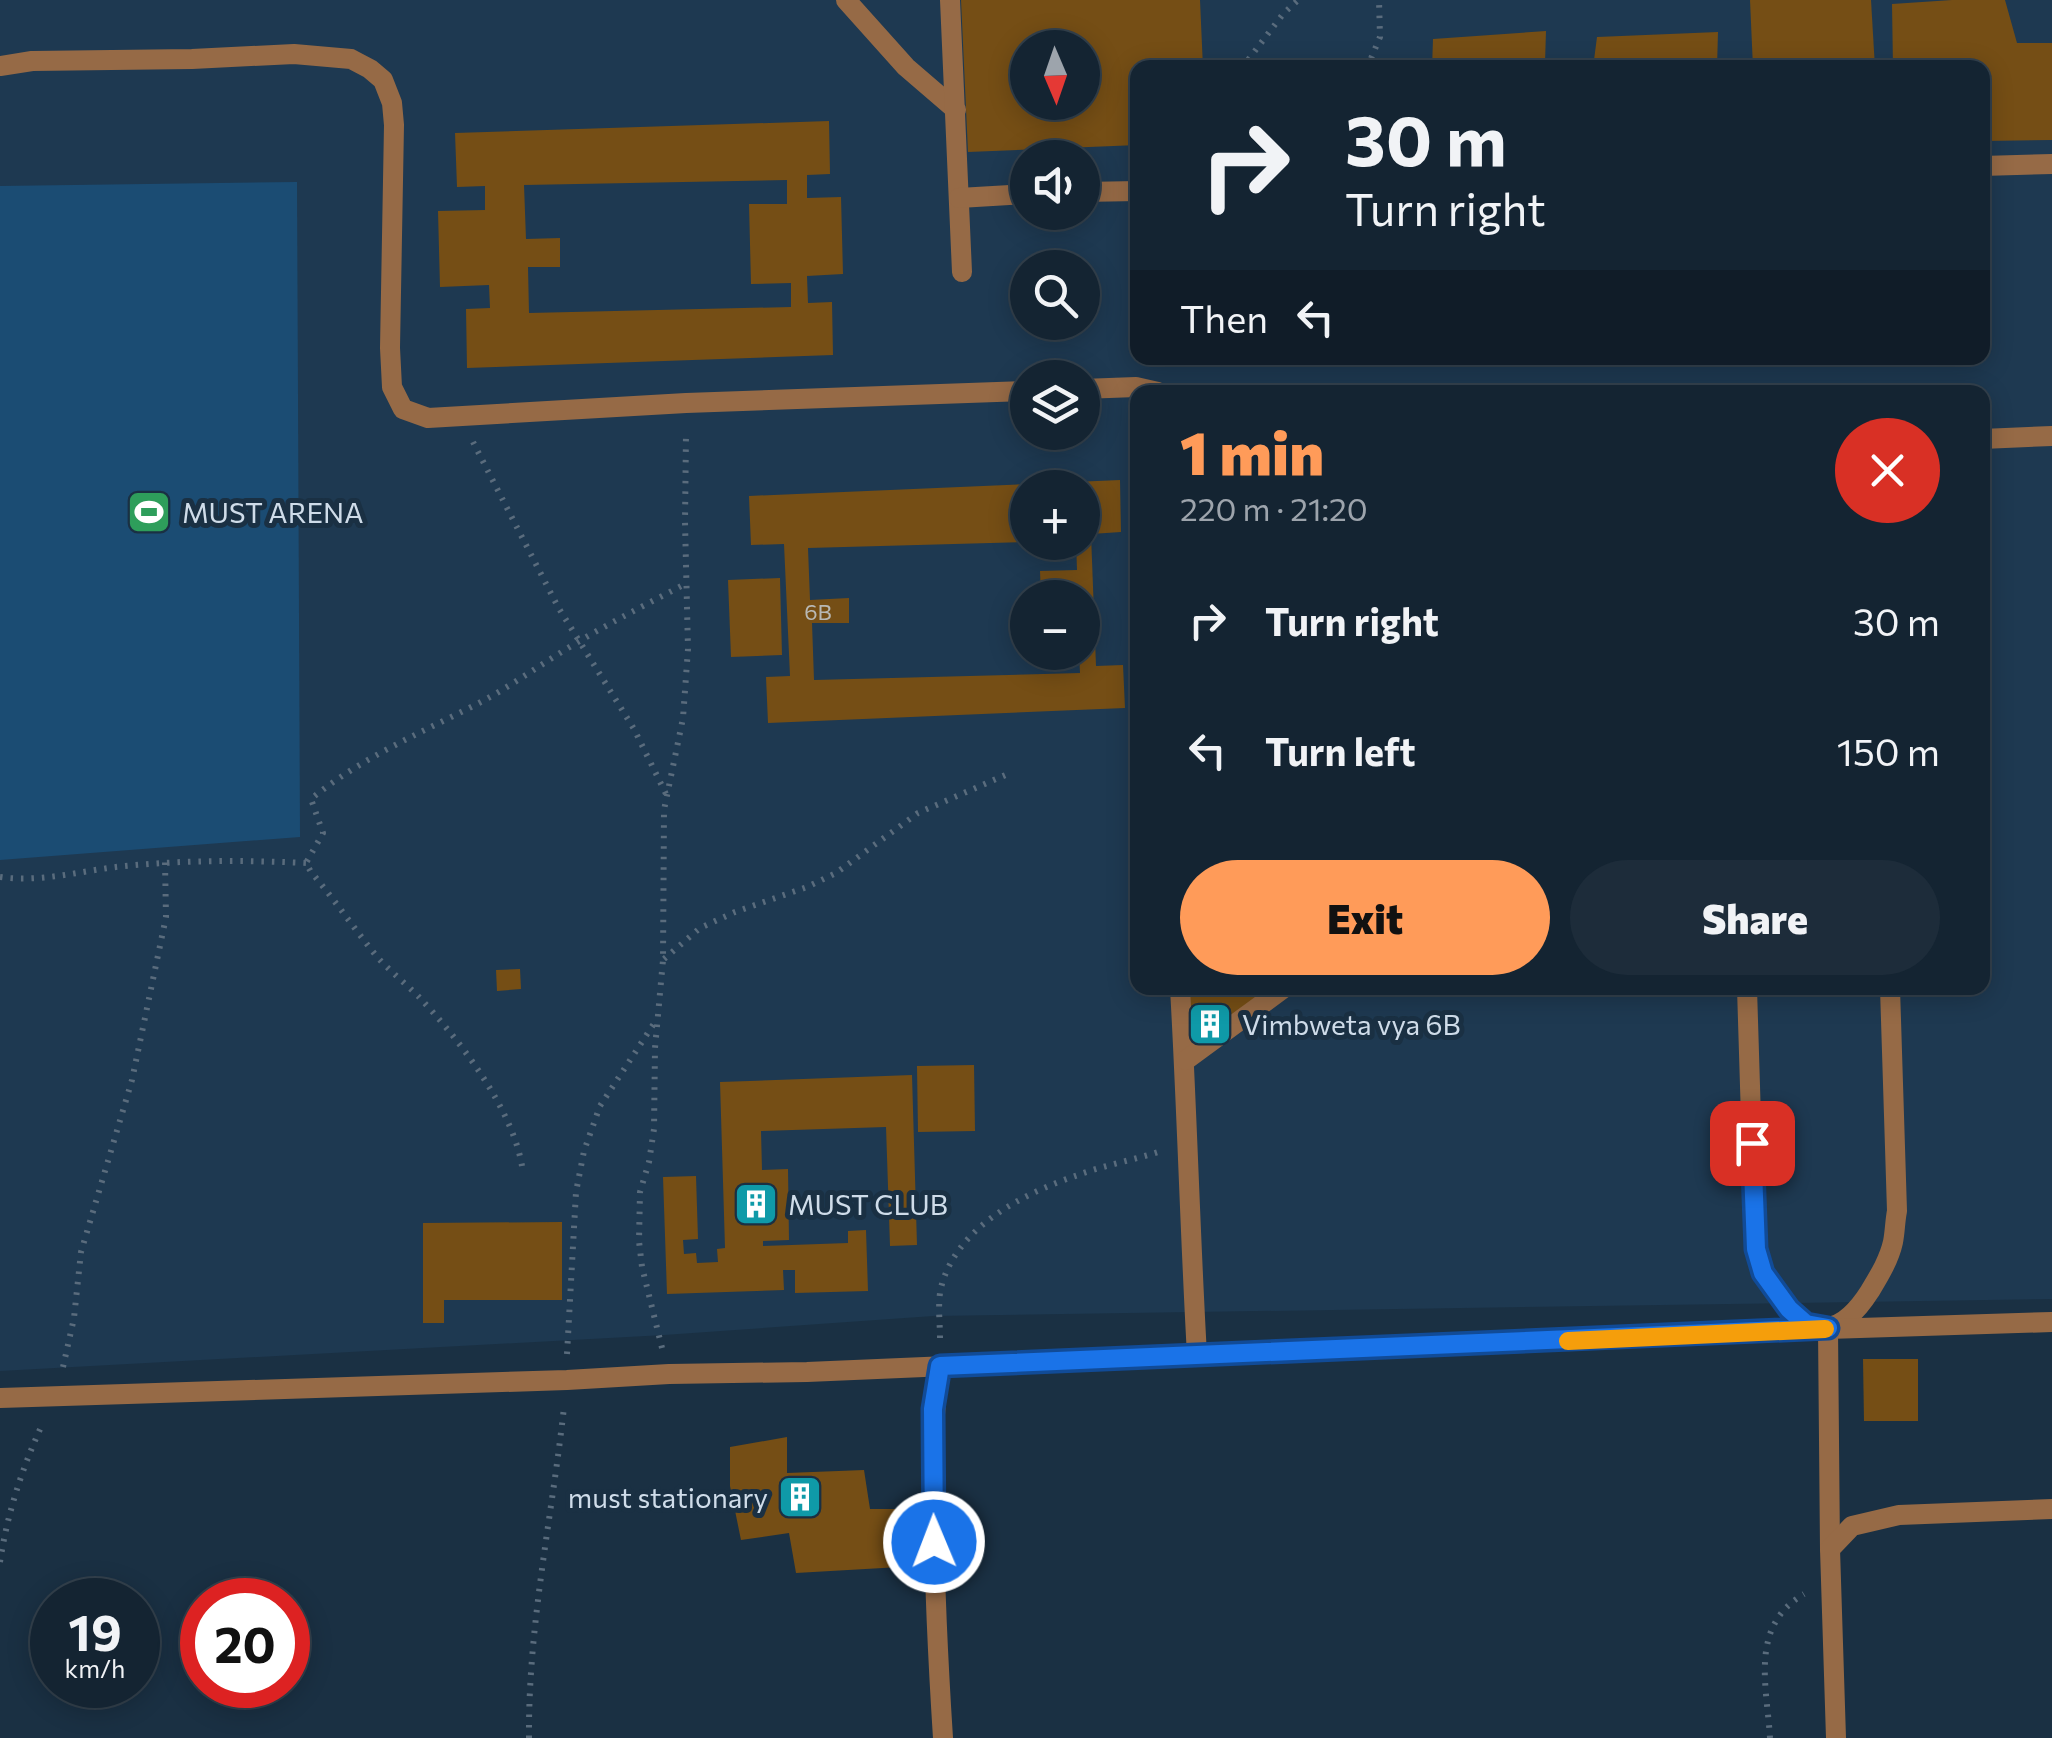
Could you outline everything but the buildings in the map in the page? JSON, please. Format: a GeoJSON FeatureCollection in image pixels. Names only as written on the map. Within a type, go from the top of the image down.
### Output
{"type":"FeatureCollection","features":[{"type":"Feature","properties":{"kind":"street"},"geometry":{"type":"LineString","coordinates":[[846,0],[906,67],[956,110]]}},
{"type":"Feature","properties":{"kind":"street"},"geometry":{"type":"LineString","coordinates":[[950,0],[962,272]]}},
{"type":"Feature","properties":{"kind":"street"},"geometry":{"type":"LineString","coordinates":[[0,66],[32,61],[318,54],[352,60],[384,80],[394,125],[392,388],[403,409],[428,418],[686,402],[1010,392]]}},
{"type":"Feature","properties":{"kind":"street"},"geometry":{"type":"LineString","coordinates":[[1990,166],[2052,164]]}},
{"type":"Feature","properties":{"kind":"street"},"geometry":{"type":"LineString","coordinates":[[1100,192],[1130,191]]}},
{"type":"Feature","properties":{"kind":"street"},"geometry":{"type":"LineString","coordinates":[[959,198],[1010,195]]}},
{"type":"Feature","properties":{"kind":"street"},"geometry":{"type":"LineString","coordinates":[[1100,388],[1130,387]]}},
{"type":"Feature","properties":{"kind":"street"},"geometry":{"type":"LineString","coordinates":[[1990,439],[2052,436]]}},
{"type":"Feature","properties":{"kind":"street"},"geometry":{"type":"LineString","coordinates":[[1181,995],[1197,1354]]}},
{"type":"Feature","properties":{"kind":"street"},"geometry":{"type":"LineString","coordinates":[[1186,1060],[1274,995]]}},
{"type":"Feature","properties":{"kind":"street"},"geometry":{"type":"LineString","coordinates":[[1748,995],[1756,1249],[1763,1273],[1789,1309],[1806,1324],[1828,1328],[1851,1317],[1882,1272],[1892,1244],[1897,1211],[1890,995]]}},
{"type":"Feature","properties":{"kind":"street"},"geometry":{"type":"LineString","coordinates":[[0,1398],[807,1372],[2052,1322]]}},
{"type":"Feature","properties":{"kind":"street"},"geometry":{"type":"LineString","coordinates":[[1828,1328],[1836,1738]]}},
{"type":"Feature","properties":{"kind":"street"},"geometry":{"type":"LineString","coordinates":[[940,1366],[933,1409],[935,1619],[943,1738]]}},
{"type":"Feature","properties":{"kind":"street"},"geometry":{"type":"LineString","coordinates":[[1830,1549],[1852,1526],[1899,1515],[2052,1509]]}},
{"type":"Feature","properties":{"kind":"path"},"geometry":{"type":"LineString","coordinates":[[1283,14],[1288,0]]}},
{"type":"Feature","properties":{"kind":"path"},"geometry":{"type":"LineString","coordinates":[[1248,60],[1298,0]]}},
{"type":"Feature","properties":{"kind":"path"},"geometry":{"type":"LineString","coordinates":[[1370,60],[1380,37],[1379,0]]}},
{"type":"Feature","properties":{"kind":"path"},"geometry":{"type":"LineString","coordinates":[[669,1374],[639,1241],[640,1192],[654,1130],[655,1048],[664,960],[664,810],[683,718],[688,649],[686,402]]}},
{"type":"Feature","properties":{"kind":"path"},"geometry":{"type":"LineString","coordinates":[[458,416],[558,607],[634,728],[666,796]]}},
{"type":"Feature","properties":{"kind":"path"},"geometry":{"type":"LineString","coordinates":[[306,863],[323,834],[311,799],[325,788],[367,759],[479,703],[580,641],[687,583]]}},
{"type":"Feature","properties":{"kind":"path"},"geometry":{"type":"LineString","coordinates":[[664,960],[700,928],[836,873],[918,813],[1010,773]]}},
{"type":"Feature","properties":{"kind":"path"},"geometry":{"type":"LineString","coordinates":[[0,877],[54,877],[165,862],[306,863]]}},
{"type":"Feature","properties":{"kind":"path"},"geometry":{"type":"LineString","coordinates":[[0,1562],[30,1451],[56,1396],[74,1318],[82,1252],[132,1080],[166,917],[165,862]]}},
{"type":"Feature","properties":{"kind":"path"},"geometry":{"type":"LineString","coordinates":[[306,863],[381,961],[430,1008],[472,1062],[507,1116],[522,1166]]}},
{"type":"Feature","properties":{"kind":"path"},"geometry":{"type":"LineString","coordinates":[[529,1738],[530,1670],[538,1594],[567,1380],[576,1192],[584,1150],[600,1106],[658,1017]]}},
{"type":"Feature","properties":{"kind":"path"},"geometry":{"type":"LineString","coordinates":[[940,1366],[940,1288],[949,1263],[974,1233],[998,1214],[1052,1185],[1166,1149],[1188,1136]]}},
{"type":"Feature","properties":{"kind":"path"},"geometry":{"type":"LineString","coordinates":[[1770,1738],[1764,1650],[1785,1609],[1830,1581]]}},
{"type":"Feature","properties":{"kind":"shaded area"},"geometry":{"type":"Polygon","coordinates":[[[0,0],[2052,0],[2052,1299],[933,1316],[664,1335],[0,1371],[0,0]]]}},
{"type":"Feature","properties":{"kind":"shaded area","name":"MUST ARENA"},"geometry":{"type":"Polygon","coordinates":[[[297,182],[300,837],[0,860],[0,186],[297,182]]]}},
{"type":"Feature","properties":{"kind":"slow traffic"},"geometry":{"type":"LineString","coordinates":[[1568,1341],[1825,1329]]}},
{"type":"Feature","properties":{"kind":"place","name":"MUST ARENA"},"geometry":{"type":"Point","coordinates":[149,512]}},
{"type":"Feature","properties":{"kind":"place","name":"Vimbweta vya 6B"},"geometry":{"type":"Point","coordinates":[1210,1024]}},
{"type":"Feature","properties":{"kind":"place","name":"MUST CLUB"},"geometry":{"type":"Point","coordinates":[756,1204]}},
{"type":"Feature","properties":{"kind":"place","name":"must stationary"},"geometry":{"type":"Point","coordinates":[800,1497]}},
{"type":"Feature","properties":{"kind":"route"},"geometry":{"type":"LineString","coordinates":[[934,1542],[933,1409],[940,1366],[1828,1328],[1806,1324],[1789,1309],[1763,1273],[1756,1249],[1752,1143]]}}]}
